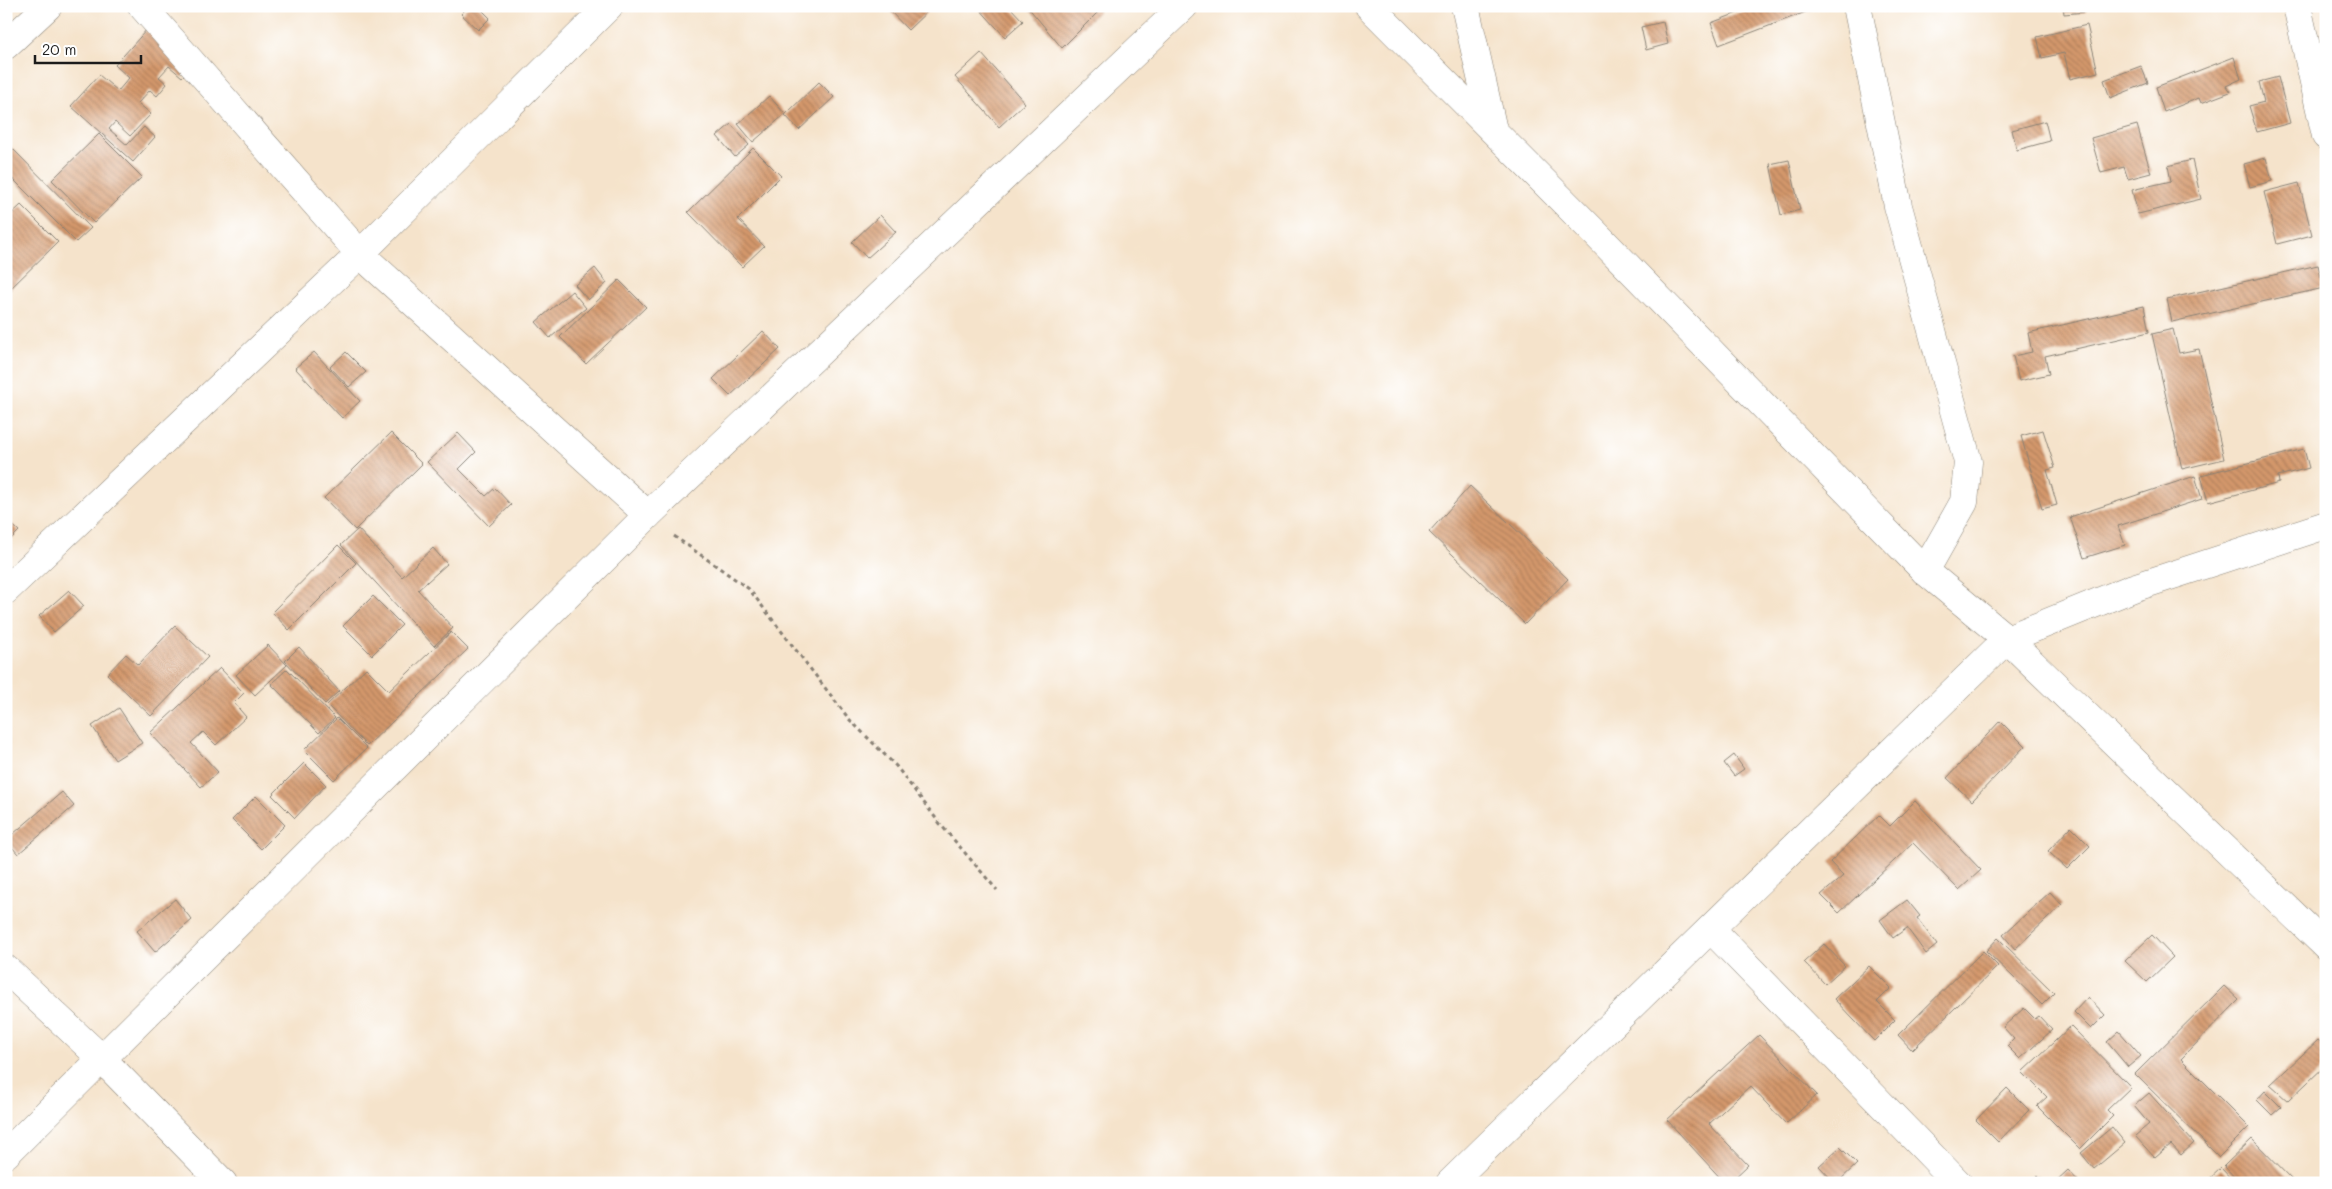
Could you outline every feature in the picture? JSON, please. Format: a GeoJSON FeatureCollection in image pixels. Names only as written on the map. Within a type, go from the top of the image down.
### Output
{"type":"FeatureCollection","features":[{"type":"Feature","properties":{"kind":"street"},"geometry":{"type":"LineString","coordinates":[[6,45],[48,6]]}},
{"type":"Feature","properties":{"kind":"street"},"geometry":{"type":"LineString","coordinates":[[142,6],[360,254],[648,515]]}},
{"type":"Feature","properties":{"kind":"street"},"geometry":{"type":"LineString","coordinates":[[6,590],[360,254],[609,6]]}},
{"type":"Feature","properties":{"kind":"street"},"geometry":{"type":"LineString","coordinates":[[6,1154],[648,515],[1184,6]]}},
{"type":"Feature","properties":{"kind":"street"},"geometry":{"type":"LineString","coordinates":[[1369,6],[1925,571],[2007,639],[2326,946]]}},
{"type":"Feature","properties":{"kind":"street"},"geometry":{"type":"LineString","coordinates":[[1466,6],[1493,130]]}},
{"type":"Feature","properties":{"kind":"street"},"geometry":{"type":"LineString","coordinates":[[1856,6],[1898,206],[1968,462],[1964,502],[1925,571]]}},
{"type":"Feature","properties":{"kind":"street"},"geometry":{"type":"LineString","coordinates":[[2297,6],[2326,136]]}},
{"type":"Feature","properties":{"kind":"street"},"geometry":{"type":"LineString","coordinates":[[1450,1183],[2007,639],[2133,588],[2326,525]]}},
{"type":"Feature","properties":{"kind":"street"},"geometry":{"type":"LineString","coordinates":[[1711,929],[1958,1183]]}},
{"type":"Feature","properties":{"kind":"street"},"geometry":{"type":"LineString","coordinates":[[6,969],[101,1058],[223,1183]]}},
{"type":"Feature","properties":{"kind":"path"},"geometry":{"type":"LineString","coordinates":[[648,515],[701,557],[749,589],[849,719],[896,766],[941,825],[998,890]]}},
{"type":"Feature","properties":{"kind":"building"},"geometry":{"type":"Polygon","coordinates":[[[469,6],[478,6],[490,18],[478,30],[461,14],[469,6]]]}},
{"type":"Feature","properties":{"kind":"building"},"geometry":{"type":"Polygon","coordinates":[[[893,6],[933,6],[908,30],[889,10],[893,6]]]}},
{"type":"Feature","properties":{"kind":"building"},"geometry":{"type":"Polygon","coordinates":[[[977,6],[1009,6],[1023,21],[1005,37],[977,6]]]}},
{"type":"Feature","properties":{"kind":"building"},"geometry":{"type":"Polygon","coordinates":[[[1027,6],[1104,6],[1062,48],[1027,6]]]}},
{"type":"Feature","properties":{"kind":"building"},"geometry":{"type":"Polygon","coordinates":[[[1756,6],[1815,6],[1816,8],[1719,45],[1711,23],[1756,6]]]}},
{"type":"Feature","properties":{"kind":"building"},"geometry":{"type":"Polygon","coordinates":[[[2063,6],[2085,6],[2086,12],[2064,14],[2063,6]]]}},
{"type":"Feature","properties":{"kind":"building"},"geometry":{"type":"Polygon","coordinates":[[[1663,22],[1668,44],[1646,50],[1641,27],[1663,22]]]}},
{"type":"Feature","properties":{"kind":"building"},"geometry":{"type":"Polygon","coordinates":[[[2087,25],[2098,72],[2070,79],[2064,53],[2042,58],[2037,37],[2087,25]]]}},
{"type":"Feature","properties":{"kind":"building"},"geometry":{"type":"Polygon","coordinates":[[[148,28],[192,67],[182,77],[169,66],[159,77],[167,84],[157,96],[150,90],[138,103],[151,114],[130,136],[115,122],[109,129],[127,145],[144,127],[155,137],[133,162],[71,106],[99,75],[118,91],[129,78],[115,65],[148,28]]]}},
{"type":"Feature","properties":{"kind":"building"},"geometry":{"type":"Polygon","coordinates":[[[981,53],[1025,103],[999,127],[955,77],[981,53]]]}},
{"type":"Feature","properties":{"kind":"building"},"geometry":{"type":"Polygon","coordinates":[[[2234,57],[2241,79],[2226,86],[2230,92],[2201,103],[2199,98],[2164,112],[2156,87],[2234,57]]]}},
{"type":"Feature","properties":{"kind":"building"},"geometry":{"type":"Polygon","coordinates":[[[2141,66],[2148,83],[2110,98],[2104,80],[2141,66]]]}},
{"type":"Feature","properties":{"kind":"building"},"geometry":{"type":"Polygon","coordinates":[[[2278,77],[2290,123],[2257,132],[2249,106],[2264,102],[2259,82],[2278,77]]]}},
{"type":"Feature","properties":{"kind":"building"},"geometry":{"type":"Polygon","coordinates":[[[819,82],[834,97],[799,130],[785,115],[819,82]]]}},
{"type":"Feature","properties":{"kind":"building"},"geometry":{"type":"Polygon","coordinates":[[[769,96],[785,114],[753,142],[738,124],[769,96]]]}},
{"type":"Feature","properties":{"kind":"building"},"geometry":{"type":"Polygon","coordinates":[[[2045,121],[2050,141],[2017,150],[2012,130],[2045,121]]]}},
{"type":"Feature","properties":{"kind":"building"},"geometry":{"type":"Polygon","coordinates":[[[731,124],[749,145],[735,157],[717,136],[731,124]]]}},
{"type":"Feature","properties":{"kind":"building"},"geometry":{"type":"Polygon","coordinates":[[[2137,125],[2151,173],[2128,179],[2124,167],[2101,173],[2091,138],[2137,125]]]}},
{"type":"Feature","properties":{"kind":"building"},"geometry":{"type":"Polygon","coordinates":[[[99,134],[142,177],[94,223],[52,180],[99,134]]]}},
{"type":"Feature","properties":{"kind":"building"},"geometry":{"type":"Polygon","coordinates":[[[6,142],[91,228],[76,242],[6,172],[6,142]]]}},
{"type":"Feature","properties":{"kind":"building"},"geometry":{"type":"Polygon","coordinates":[[[753,148],[781,176],[738,219],[764,246],[742,267],[688,212],[753,148]]]}},
{"type":"Feature","properties":{"kind":"building"},"geometry":{"type":"Polygon","coordinates":[[[2266,158],[2272,181],[2250,187],[2244,164],[2266,158]]]}},
{"type":"Feature","properties":{"kind":"building"},"geometry":{"type":"Polygon","coordinates":[[[1789,160],[1800,210],[1781,215],[1770,164],[1789,160]]]}},
{"type":"Feature","properties":{"kind":"building"},"geometry":{"type":"Polygon","coordinates":[[[2192,160],[2201,199],[2138,214],[2132,190],[2171,181],[2168,166],[2192,160]]]}},
{"type":"Feature","properties":{"kind":"building"},"geometry":{"type":"Polygon","coordinates":[[[2299,183],[2312,235],[2277,244],[2264,192],[2299,183]]]}},
{"type":"Feature","properties":{"kind":"building"},"geometry":{"type":"Polygon","coordinates":[[[21,205],[58,242],[6,293],[6,219],[21,205]]]}},
{"type":"Feature","properties":{"kind":"building"},"geometry":{"type":"Polygon","coordinates":[[[880,215],[896,232],[867,258],[852,242],[880,215]]]}},
{"type":"Feature","properties":{"kind":"building"},"geometry":{"type":"Polygon","coordinates":[[[2318,265],[2324,288],[2172,322],[2167,299],[2318,265]]]}},
{"type":"Feature","properties":{"kind":"building"},"geometry":{"type":"Polygon","coordinates":[[[595,268],[607,283],[588,300],[575,285],[595,268]]]}},
{"type":"Feature","properties":{"kind":"building"},"geometry":{"type":"Polygon","coordinates":[[[619,280],[646,307],[586,364],[560,337],[619,280]]]}},
{"type":"Feature","properties":{"kind":"building"},"geometry":{"type":"Polygon","coordinates":[[[572,291],[586,308],[550,338],[536,322],[572,291]]]}},
{"type":"Feature","properties":{"kind":"building"},"geometry":{"type":"Polygon","coordinates":[[[2144,306],[2149,332],[2045,356],[2049,374],[2019,381],[2013,356],[2032,352],[2028,333],[2144,306]]]}},
{"type":"Feature","properties":{"kind":"building"},"geometry":{"type":"Polygon","coordinates":[[[2173,329],[2179,353],[2199,349],[2224,459],[2182,469],[2152,334],[2173,329]]]}},
{"type":"Feature","properties":{"kind":"building"},"geometry":{"type":"Polygon","coordinates":[[[763,331],[780,349],[730,396],[713,379],[763,331]]]}},
{"type":"Feature","properties":{"kind":"building"},"geometry":{"type":"Polygon","coordinates":[[[314,352],[360,401],[342,418],[295,368],[314,352]]]}},
{"type":"Feature","properties":{"kind":"building"},"geometry":{"type":"Polygon","coordinates":[[[346,352],[366,372],[349,387],[330,367],[346,352]]]}},
{"type":"Feature","properties":{"kind":"building"},"geometry":{"type":"Polygon","coordinates":[[[2043,430],[2055,468],[2047,470],[2057,505],[2042,509],[2021,436],[2043,430]]]}},
{"type":"Feature","properties":{"kind":"building"},"geometry":{"type":"Polygon","coordinates":[[[391,433],[422,464],[355,530],[324,498],[391,433]]]}},
{"type":"Feature","properties":{"kind":"building"},"geometry":{"type":"Polygon","coordinates":[[[458,433],[476,452],[459,469],[486,496],[495,488],[511,505],[489,526],[427,462],[458,433]]]}},
{"type":"Feature","properties":{"kind":"building"},"geometry":{"type":"Polygon","coordinates":[[[2304,449],[2309,468],[2278,476],[2279,483],[2208,502],[2201,475],[2304,449]]]}},
{"type":"Feature","properties":{"kind":"building"},"geometry":{"type":"Polygon","coordinates":[[[2195,476],[2202,499],[2118,526],[2125,545],[2084,558],[2070,517],[2195,476]]]}},
{"type":"Feature","properties":{"kind":"building"},"geometry":{"type":"Polygon","coordinates":[[[1470,486],[1568,579],[1525,624],[1429,532],[1470,486]]]}},
{"type":"Feature","properties":{"kind":"building"},"geometry":{"type":"Polygon","coordinates":[[[6,519],[19,531],[6,544],[6,519]]]}},
{"type":"Feature","properties":{"kind":"building"},"geometry":{"type":"Polygon","coordinates":[[[358,529],[402,577],[433,548],[447,564],[418,590],[453,628],[434,646],[341,545],[358,529]]]}},
{"type":"Feature","properties":{"kind":"building"},"geometry":{"type":"Polygon","coordinates":[[[338,545],[356,563],[289,630],[272,612],[338,545]]]}},
{"type":"Feature","properties":{"kind":"building"},"geometry":{"type":"Polygon","coordinates":[[[69,590],[84,606],[54,632],[39,616],[69,590]]]}},
{"type":"Feature","properties":{"kind":"building"},"geometry":{"type":"Polygon","coordinates":[[[373,596],[402,625],[372,655],[343,626],[373,596]]]}},
{"type":"Feature","properties":{"kind":"building"},"geometry":{"type":"Polygon","coordinates":[[[175,626],[208,657],[151,716],[107,674],[126,654],[138,665],[175,626]]]}},
{"type":"Feature","properties":{"kind":"building"},"geometry":{"type":"Polygon","coordinates":[[[451,632],[468,649],[367,746],[327,705],[366,668],[389,691],[451,632]]]}},
{"type":"Feature","properties":{"kind":"building"},"geometry":{"type":"Polygon","coordinates":[[[268,645],[287,665],[255,695],[236,675],[268,645]]]}},
{"type":"Feature","properties":{"kind":"building"},"geometry":{"type":"Polygon","coordinates":[[[299,647],[339,691],[325,704],[285,661],[299,647]]]}},
{"type":"Feature","properties":{"kind":"building"},"geometry":{"type":"Polygon","coordinates":[[[220,668],[244,693],[234,703],[246,717],[216,745],[203,732],[191,743],[218,772],[201,787],[150,733],[220,668]]]}},
{"type":"Feature","properties":{"kind":"building"},"geometry":{"type":"Polygon","coordinates":[[[287,669],[335,718],[319,733],[271,684],[287,669]]]}},
{"type":"Feature","properties":{"kind":"building"},"geometry":{"type":"Polygon","coordinates":[[[119,708],[142,743],[115,760],[92,726],[119,708]]]}},
{"type":"Feature","properties":{"kind":"building"},"geometry":{"type":"Polygon","coordinates":[[[337,718],[367,748],[334,780],[304,750],[337,718]]]}},
{"type":"Feature","properties":{"kind":"building"},"geometry":{"type":"Polygon","coordinates":[[[2000,721],[2025,746],[1972,801],[1947,778],[2000,721]]]}},
{"type":"Feature","properties":{"kind":"building"},"geometry":{"type":"Polygon","coordinates":[[[1734,755],[1744,769],[1734,776],[1724,763],[1734,755]]]}},
{"type":"Feature","properties":{"kind":"building"},"geometry":{"type":"Polygon","coordinates":[[[304,763],[326,785],[295,818],[272,795],[304,763]]]}},
{"type":"Feature","properties":{"kind":"building"},"geometry":{"type":"Polygon","coordinates":[[[62,792],[74,806],[18,854],[6,840],[62,792]]]}},
{"type":"Feature","properties":{"kind":"building"},"geometry":{"type":"Polygon","coordinates":[[[256,796],[285,825],[261,849],[232,820],[256,796]]]}},
{"type":"Feature","properties":{"kind":"building"},"geometry":{"type":"Polygon","coordinates":[[[1915,801],[1981,870],[1959,890],[1913,843],[1839,913],[1821,895],[1843,876],[1830,862],[1879,815],[1890,826],[1915,801]]]}},
{"type":"Feature","properties":{"kind":"building"},"geometry":{"type":"Polygon","coordinates":[[[2071,827],[2090,846],[2067,869],[2048,851],[2071,827]]]}},
{"type":"Feature","properties":{"kind":"building"},"geometry":{"type":"Polygon","coordinates":[[[2050,892],[2062,905],[2015,949],[2003,935],[2050,892]]]}},
{"type":"Feature","properties":{"kind":"building"},"geometry":{"type":"Polygon","coordinates":[[[175,899],[192,920],[155,952],[137,931],[175,899]]]}},
{"type":"Feature","properties":{"kind":"building"},"geometry":{"type":"Polygon","coordinates":[[[1907,900],[1920,916],[1917,918],[1937,945],[1926,954],[1907,928],[1893,938],[1880,920],[1907,900]]]}},
{"type":"Feature","properties":{"kind":"building"},"geometry":{"type":"Polygon","coordinates":[[[2152,935],[2173,957],[2147,982],[2125,961],[2152,935]]]}},
{"type":"Feature","properties":{"kind":"building"},"geometry":{"type":"Polygon","coordinates":[[[1998,938],[2054,993],[2042,1005],[1986,951],[1998,938]]]}},
{"type":"Feature","properties":{"kind":"building"},"geometry":{"type":"Polygon","coordinates":[[[1824,944],[1845,966],[1825,984],[1804,962],[1824,944]]]}},
{"type":"Feature","properties":{"kind":"building"},"geometry":{"type":"Polygon","coordinates":[[[1983,951],[1998,966],[1912,1050],[1898,1035],[1983,951]]]}},
{"type":"Feature","properties":{"kind":"building"},"geometry":{"type":"Polygon","coordinates":[[[1869,966],[1891,988],[1877,1002],[1895,1020],[1874,1041],[1834,999],[1869,966]]]}},
{"type":"Feature","properties":{"kind":"building"},"geometry":{"type":"Polygon","coordinates":[[[2224,986],[2239,1000],[2181,1059],[2249,1127],[2219,1157],[2135,1074],[2224,986]]]}},
{"type":"Feature","properties":{"kind":"building"},"geometry":{"type":"Polygon","coordinates":[[[2088,997],[2105,1015],[2091,1029],[2074,1012],[2088,997]]]}},
{"type":"Feature","properties":{"kind":"building"},"geometry":{"type":"Polygon","coordinates":[[[2024,1008],[2035,1019],[2039,1016],[2052,1030],[2020,1059],[2007,1046],[2014,1039],[2003,1027],[2024,1008]]]}},
{"type":"Feature","properties":{"kind":"building"},"geometry":{"type":"Polygon","coordinates":[[[2071,1026],[2131,1087],[2107,1110],[2113,1116],[2080,1149],[2037,1106],[2047,1097],[2022,1072],[2071,1026]]]}},
{"type":"Feature","properties":{"kind":"building"},"geometry":{"type":"Polygon","coordinates":[[[2119,1031],[2141,1056],[2128,1067],[2107,1042],[2119,1031]]]}},
{"type":"Feature","properties":{"kind":"building"},"geometry":{"type":"Polygon","coordinates":[[[1759,1035],[1817,1095],[1786,1124],[1750,1086],[1709,1124],[1748,1165],[1729,1183],[1725,1183],[1667,1120],[1759,1035]]]}},
{"type":"Feature","properties":{"kind":"building"},"geometry":{"type":"Polygon","coordinates":[[[2318,1040],[2326,1046],[2326,1065],[2288,1101],[2270,1085],[2318,1040]]]}},
{"type":"Feature","properties":{"kind":"building"},"geometry":{"type":"Polygon","coordinates":[[[2007,1088],[2029,1110],[1998,1142],[1976,1120],[2007,1088]]]}},
{"type":"Feature","properties":{"kind":"building"},"geometry":{"type":"Polygon","coordinates":[[[2265,1091],[2281,1107],[2272,1115],[2257,1100],[2265,1091]]]}},
{"type":"Feature","properties":{"kind":"building"},"geometry":{"type":"Polygon","coordinates":[[[2149,1093],[2194,1143],[2181,1155],[2171,1144],[2155,1158],[2135,1136],[2149,1124],[2134,1106],[2149,1093]]]}},
{"type":"Feature","properties":{"kind":"building"},"geometry":{"type":"Polygon","coordinates":[[[2112,1127],[2125,1143],[2094,1169],[2081,1153],[2112,1127]]]}},
{"type":"Feature","properties":{"kind":"building"},"geometry":{"type":"Polygon","coordinates":[[[2252,1139],[2295,1183],[2240,1183],[2224,1166],[2252,1139]]]}},
{"type":"Feature","properties":{"kind":"building"},"geometry":{"type":"Polygon","coordinates":[[[1840,1147],[1857,1164],[1835,1183],[1819,1166],[1840,1147]]]}},
{"type":"Feature","properties":{"kind":"building"},"geometry":{"type":"Polygon","coordinates":[[[2221,1168],[2235,1183],[2205,1183],[2221,1168]]]}},
{"type":"Feature","properties":{"kind":"building"},"geometry":{"type":"Polygon","coordinates":[[[2068,1170],[2080,1183],[2054,1183],[2068,1170]]]}},
{"type":"Feature","properties":{"kind":"building"},"geometry":{"type":"Polygon","coordinates":[[[2038,1176],[2044,1183],[2031,1183],[2038,1176]]]}}]}
